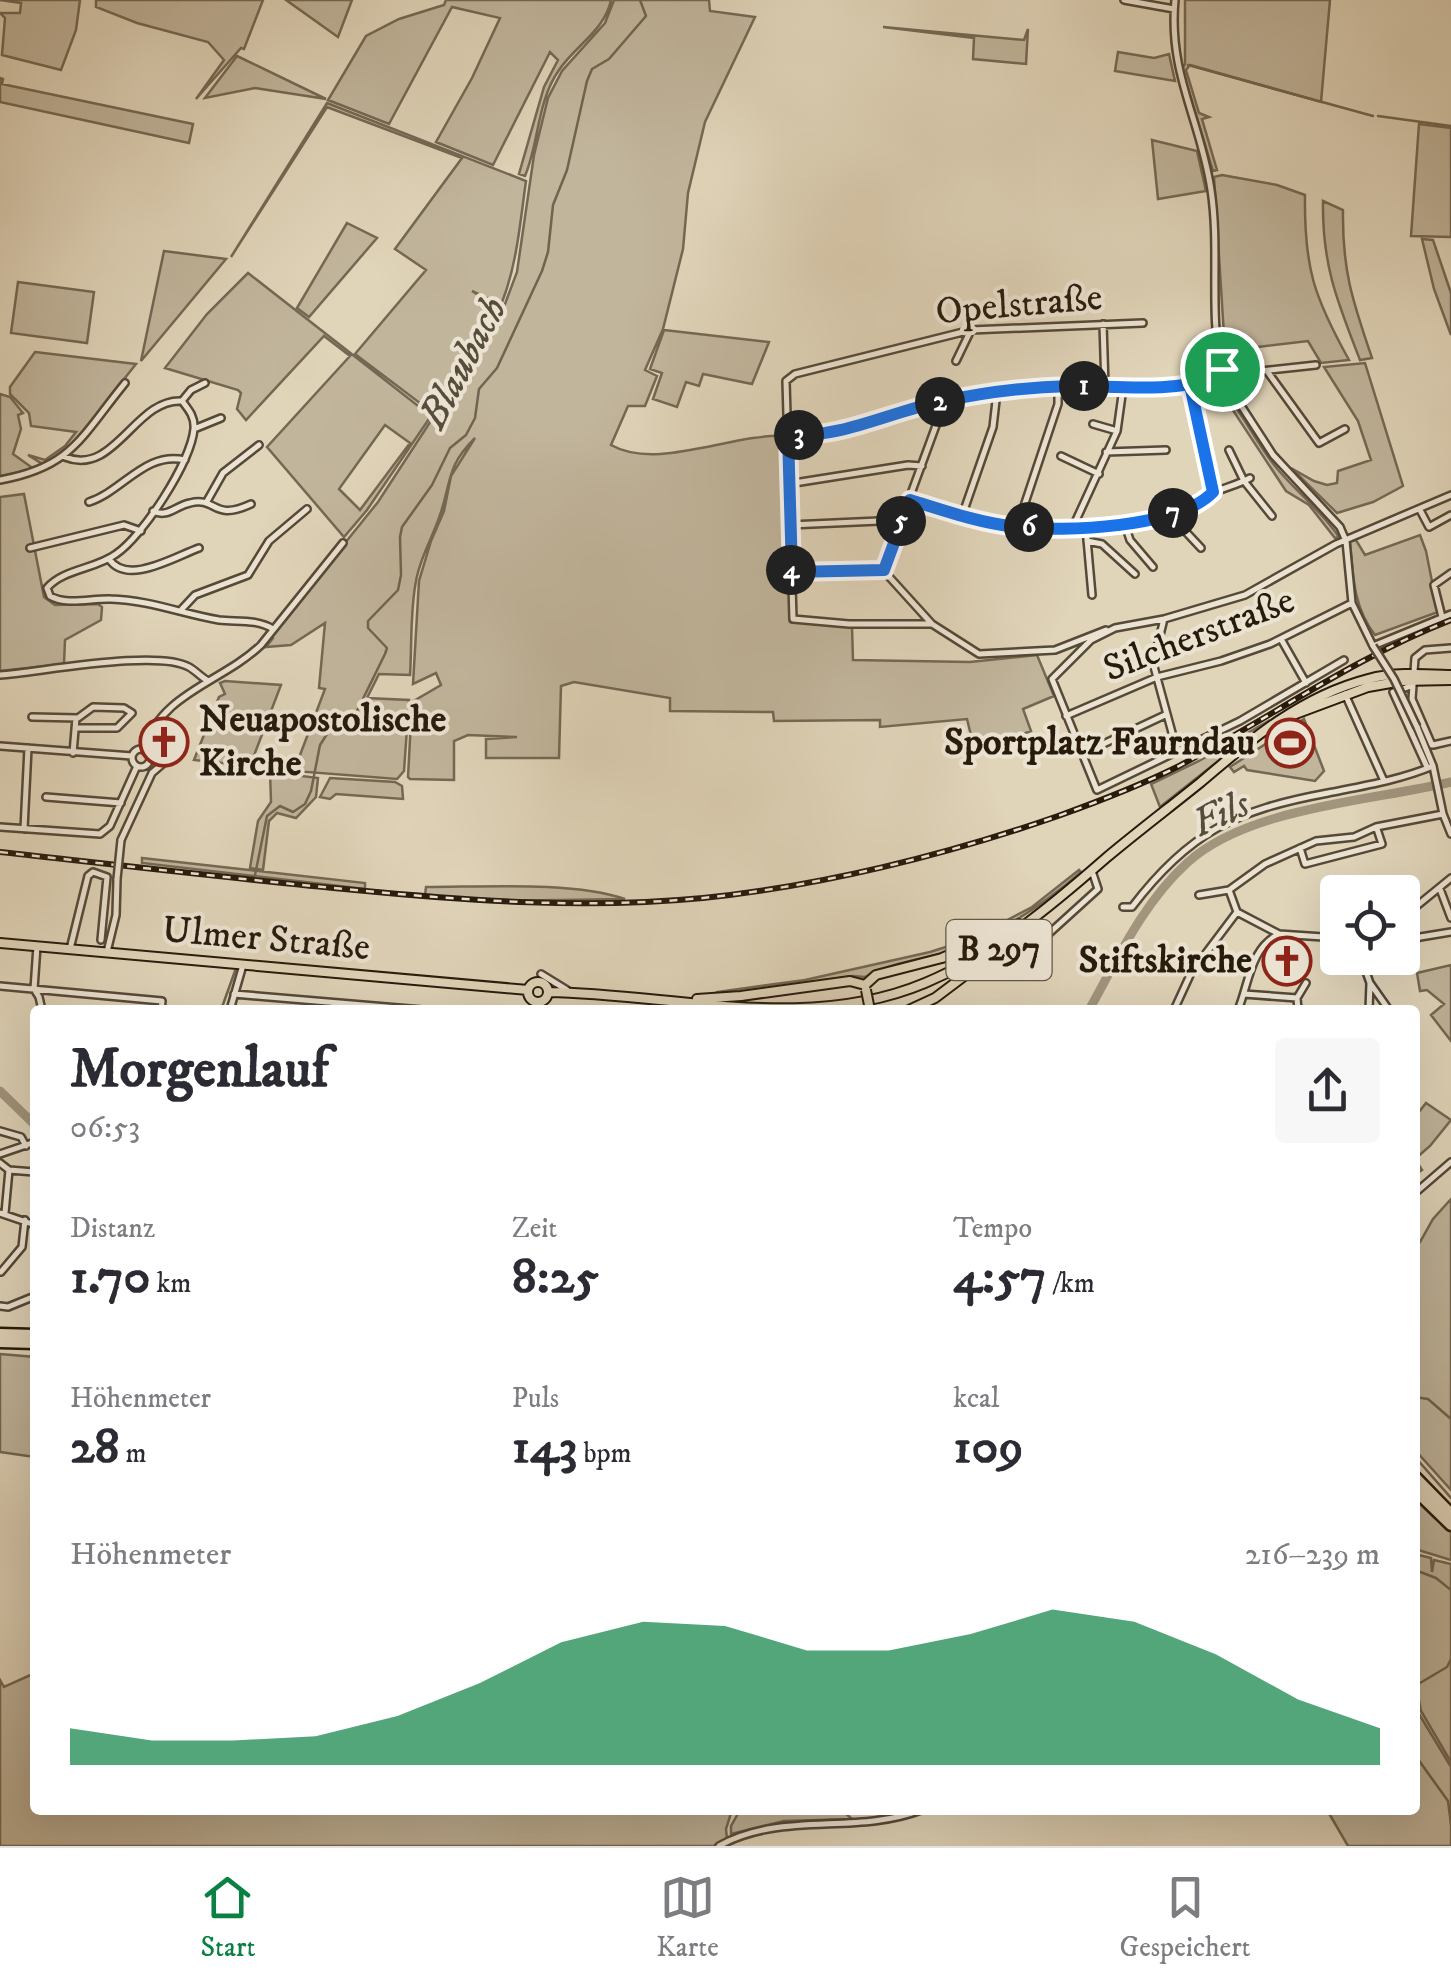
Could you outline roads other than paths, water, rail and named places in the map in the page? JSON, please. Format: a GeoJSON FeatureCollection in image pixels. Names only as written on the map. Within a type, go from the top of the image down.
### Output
{"type":"FeatureCollection","features":[{"type":"Feature","properties":{"kind":"highway"},"geometry":{"type":"LineString","coordinates":[[0,1334],[30,1335]]}},
{"type":"Feature","properties":{"kind":"highway"},"geometry":{"type":"LineString","coordinates":[[0,1342],[30,1343]]}},
{"type":"Feature","properties":{"kind":"highway"},"geometry":{"type":"LineString","coordinates":[[1420,1482],[1451,1514]]}},
{"type":"Feature","properties":{"kind":"highway"},"geometry":{"type":"LineString","coordinates":[[1420,1495],[1451,1525]]}},
{"type":"Feature","properties":{"kind":"main road","name":"B 297"},"geometry":{"type":"LineString","coordinates":[[1280,720],[1348,685],[1398,673],[1413,680]]}},
{"type":"Feature","properties":{"kind":"main road","name":"B 297"},"geometry":{"type":"LineString","coordinates":[[1280,720],[1384,684],[1451,678]]}},
{"type":"Feature","properties":{"kind":"main road","name":"Ulmer Straße"},"geometry":{"type":"LineString","coordinates":[[826,1005],[883,998],[974,959],[1059,898],[1280,720]]}},
{"type":"Feature","properties":{"kind":"main road","name":"B 297"},"geometry":{"type":"LineString","coordinates":[[866,988],[876,975],[942,958],[1004,933],[1059,898],[1026,930],[936,998],[920,1005]]}},
{"type":"Feature","properties":{"kind":"main road","name":"Ulmer Straße"},"geometry":{"type":"LineString","coordinates":[[0,942],[528,990],[532,983],[539,982],[545,984],[548,992],[727,1005]]}},
{"type":"Feature","properties":{"kind":"main road"},"geometry":{"type":"LineString","coordinates":[[672,1001],[741,996],[850,980],[866,988],[869,1005]]}},
{"type":"Feature","properties":{"kind":"main road"},"geometry":{"type":"LineString","coordinates":[[528,990],[535,1005]]}},
{"type":"Feature","properties":{"kind":"main road"},"geometry":{"type":"LineString","coordinates":[[537,1005],[548,992]]}},
{"type":"Feature","properties":{"kind":"street"},"geometry":{"type":"LineString","coordinates":[[1124,0],[1174,9]]}},
{"type":"Feature","properties":{"kind":"street"},"geometry":{"type":"LineString","coordinates":[[1175,0],[1176,67],[1211,192],[1216,326],[1222,369]]}},
{"type":"Feature","properties":{"kind":"street","name":"Opelstraße"},"geometry":{"type":"LineString","coordinates":[[788,435],[786,381],[795,374],[971,330],[1144,323]]}},
{"type":"Feature","properties":{"kind":"street"},"geometry":{"type":"LineString","coordinates":[[1103,324],[1105,386]]}},
{"type":"Feature","properties":{"kind":"street"},"geometry":{"type":"LineString","coordinates":[[956,362],[971,330]]}},
{"type":"Feature","properties":{"kind":"street"},"geometry":{"type":"LineString","coordinates":[[1222,369],[1232,374],[1316,365]]}},
{"type":"Feature","properties":{"kind":"street"},"geometry":{"type":"LineString","coordinates":[[1222,369],[1216,378],[1220,384],[1227,384]]}},
{"type":"Feature","properties":{"kind":"street"},"geometry":{"type":"LineString","coordinates":[[1267,372],[1319,443],[1345,429]]}},
{"type":"Feature","properties":{"kind":"street"},"geometry":{"type":"LineString","coordinates":[[1227,384],[1232,374]]}},
{"type":"Feature","properties":{"kind":"street"},"geometry":{"type":"LineString","coordinates":[[932,624],[793,619],[788,435],[820,435],[946,401],[997,392],[1058,386],[1190,385],[1216,378]]}},
{"type":"Feature","properties":{"kind":"street"},"geometry":{"type":"LineString","coordinates":[[0,480],[31,474],[65,457],[125,383]]}},
{"type":"Feature","properties":{"kind":"street"},"geometry":{"type":"LineString","coordinates":[[182,401],[190,390],[205,383]]}},
{"type":"Feature","properties":{"kind":"street"},"geometry":{"type":"LineString","coordinates":[[1227,384],[1274,456],[1332,515],[1346,542],[1346,605],[1354,612],[1429,746]]}},
{"type":"Feature","properties":{"kind":"street"},"geometry":{"type":"LineString","coordinates":[[1190,385],[1213,492]]}},
{"type":"Feature","properties":{"kind":"street"},"geometry":{"type":"LineString","coordinates":[[1017,527],[1058,404],[1058,386]]}},
{"type":"Feature","properties":{"kind":"street"},"geometry":{"type":"LineString","coordinates":[[1072,529],[1117,431],[1123,387]]}},
{"type":"Feature","properties":{"kind":"street"},"geometry":{"type":"LineString","coordinates":[[962,516],[992,427],[997,392]]}},
{"type":"Feature","properties":{"kind":"street"},"geometry":{"type":"LineString","coordinates":[[65,457],[76,462],[93,460],[158,406],[170,400],[182,401],[192,413],[194,429],[184,460],[141,530],[109,559],[55,579],[47,588],[50,596],[61,601],[114,599],[182,609],[216,620],[262,623],[273,629]]}},
{"type":"Feature","properties":{"kind":"street"},"geometry":{"type":"LineString","coordinates":[[884,570],[946,401]]}},
{"type":"Feature","properties":{"kind":"street"},"geometry":{"type":"LineString","coordinates":[[194,429],[221,418]]}},
{"type":"Feature","properties":{"kind":"street"},"geometry":{"type":"LineString","coordinates":[[1093,424],[1117,431]]}},
{"type":"Feature","properties":{"kind":"street"},"geometry":{"type":"LineString","coordinates":[[206,503],[223,473],[258,445]]}},
{"type":"Feature","properties":{"kind":"street"},"geometry":{"type":"LineString","coordinates":[[1106,452],[1166,450]]}},
{"type":"Feature","properties":{"kind":"street"},"geometry":{"type":"LineString","coordinates":[[1229,450],[1272,516]]}},
{"type":"Feature","properties":{"kind":"street"},"geometry":{"type":"LineString","coordinates":[[89,502],[104,497],[157,460],[170,456],[184,460]]}},
{"type":"Feature","properties":{"kind":"street"},"geometry":{"type":"LineString","coordinates":[[1061,456],[1098,474]]}},
{"type":"Feature","properties":{"kind":"street"},"geometry":{"type":"LineString","coordinates":[[788,484],[922,466]]}},
{"type":"Feature","properties":{"kind":"street"},"geometry":{"type":"LineString","coordinates":[[910,500],[1017,527],[1072,529],[1124,524],[1177,512],[1247,479]]}},
{"type":"Feature","properties":{"kind":"street"},"geometry":{"type":"LineString","coordinates":[[792,572],[884,570],[932,624],[979,654],[1054,650],[1094,632],[1164,620],[1244,596],[1346,542],[1451,495]]}},
{"type":"Feature","properties":{"kind":"street"},"geometry":{"type":"LineString","coordinates":[[152,511],[160,514],[191,502],[230,512],[251,504]]}},
{"type":"Feature","properties":{"kind":"street"},"geometry":{"type":"LineString","coordinates":[[182,609],[195,595],[248,576],[265,546],[307,510]]}},
{"type":"Feature","properties":{"kind":"street"},"geometry":{"type":"LineString","coordinates":[[1420,510],[1428,527],[1451,515]]}},
{"type":"Feature","properties":{"kind":"street"},"geometry":{"type":"LineString","coordinates":[[1177,512],[1186,532],[1201,548]]}},
{"type":"Feature","properties":{"kind":"street"},"geometry":{"type":"LineString","coordinates":[[790,524],[902,520]]}},
{"type":"Feature","properties":{"kind":"street"},"geometry":{"type":"LineString","coordinates":[[1124,524],[1130,540],[1153,567]]}},
{"type":"Feature","properties":{"kind":"street"},"geometry":{"type":"LineString","coordinates":[[30,548],[124,525],[141,530]]}},
{"type":"Feature","properties":{"kind":"street"},"geometry":{"type":"LineString","coordinates":[[1086,528],[1092,595]]}},
{"type":"Feature","properties":{"kind":"street"},"geometry":{"type":"LineString","coordinates":[[1087,541],[1099,542],[1134,574]]}},
{"type":"Feature","properties":{"kind":"street"},"geometry":{"type":"LineString","coordinates":[[0,746],[132,756],[143,750],[160,715],[171,704],[249,656],[343,543]]}},
{"type":"Feature","properties":{"kind":"street"},"geometry":{"type":"LineString","coordinates":[[109,559],[116,568],[132,572],[199,548]]}},
{"type":"Feature","properties":{"kind":"street"},"geometry":{"type":"LineString","coordinates":[[1442,617],[1434,586],[1451,573]]}},
{"type":"Feature","properties":{"kind":"street","name":"Silcherstraße"},"geometry":{"type":"LineString","coordinates":[[1066,716],[1156,677],[1221,661],[1281,639],[1346,605]]}},
{"type":"Feature","properties":{"kind":"street"},"geometry":{"type":"LineString","coordinates":[[1373,646],[1451,614]]}},
{"type":"Feature","properties":{"kind":"street"},"geometry":{"type":"LineString","coordinates":[[1164,620],[1154,648],[1156,677],[1176,751]]}},
{"type":"Feature","properties":{"kind":"street"},"geometry":{"type":"LineString","coordinates":[[1115,628],[1092,640],[1052,679],[1097,790],[1240,721],[1344,660]]}},
{"type":"Feature","properties":{"kind":"street"},"geometry":{"type":"LineString","coordinates":[[1281,639],[1306,683]]}},
{"type":"Feature","properties":{"kind":"street"},"geometry":{"type":"LineString","coordinates":[[1431,767],[1429,746],[1412,699],[1415,658],[1431,648],[1451,648]]}},
{"type":"Feature","properties":{"kind":"street"},"geometry":{"type":"LineString","coordinates":[[0,674],[106,662],[144,662],[188,666],[208,681]]}},
{"type":"Feature","properties":{"kind":"street"},"geometry":{"type":"LineString","coordinates":[[1413,680],[1393,692],[1436,777],[1451,834]]}},
{"type":"Feature","properties":{"kind":"street"},"geometry":{"type":"LineString","coordinates":[[1346,697],[1384,781]]}},
{"type":"Feature","properties":{"kind":"street"},"geometry":{"type":"LineString","coordinates":[[32,717],[76,718],[94,708],[124,708],[132,714],[118,728],[75,728]]}},
{"type":"Feature","properties":{"kind":"street"},"geometry":{"type":"LineString","coordinates":[[1082,754],[1165,715]]}},
{"type":"Feature","properties":{"kind":"street"},"geometry":{"type":"LineString","coordinates":[[73,752],[76,718]]}},
{"type":"Feature","properties":{"kind":"street"},"geometry":{"type":"LineString","coordinates":[[1429,746],[1451,741]]}},
{"type":"Feature","properties":{"kind":"street"},"geometry":{"type":"LineString","coordinates":[[24,829],[28,748]]}},
{"type":"Feature","properties":{"kind":"street"},"geometry":{"type":"LineString","coordinates":[[143,750],[150,757],[147,765]]}},
{"type":"Feature","properties":{"kind":"street"},"geometry":{"type":"LineString","coordinates":[[0,827],[95,836],[110,826],[121,803],[136,766],[132,756]]}},
{"type":"Feature","properties":{"kind":"street"},"geometry":{"type":"LineString","coordinates":[[107,952],[116,916],[121,840],[152,773],[166,761]]}},
{"type":"Feature","properties":{"kind":"street"},"geometry":{"type":"LineString","coordinates":[[136,766],[147,765]]}},
{"type":"Feature","properties":{"kind":"street"},"geometry":{"type":"LineString","coordinates":[[147,765],[152,773]]}},
{"type":"Feature","properties":{"kind":"street"},"geometry":{"type":"LineString","coordinates":[[1123,907],[1132,907],[1178,852],[1220,825],[1278,805],[1431,767]]}},
{"type":"Feature","properties":{"kind":"street"},"geometry":{"type":"LineString","coordinates":[[46,797],[121,803]]}},
{"type":"Feature","properties":{"kind":"street"},"geometry":{"type":"LineString","coordinates":[[1200,895],[1229,890],[1263,866],[1317,841],[1354,837],[1376,828],[1443,814]]}},
{"type":"Feature","properties":{"kind":"street"},"geometry":{"type":"LineString","coordinates":[[1300,848],[1305,864],[1382,844],[1376,828]]}},
{"type":"Feature","properties":{"kind":"street"},"geometry":{"type":"LineString","coordinates":[[1354,837],[1358,850]]}},
{"type":"Feature","properties":{"kind":"street"},"geometry":{"type":"LineString","coordinates":[[1044,938],[1098,889],[1092,871]]}},
{"type":"Feature","properties":{"kind":"street"},"geometry":{"type":"LineString","coordinates":[[70,949],[92,872],[106,876],[101,940]]}},
{"type":"Feature","properties":{"kind":"street"},"geometry":{"type":"LineString","coordinates":[[1420,904],[1451,878]]}},
{"type":"Feature","properties":{"kind":"street"},"geometry":{"type":"LineString","coordinates":[[1440,888],[1451,918]]}},
{"type":"Feature","properties":{"kind":"street"},"geometry":{"type":"LineString","coordinates":[[1229,890],[1237,912],[1279,934],[1320,937]]}},
{"type":"Feature","properties":{"kind":"street"},"geometry":{"type":"LineString","coordinates":[[1176,1005],[1191,973],[1237,912]]}},
{"type":"Feature","properties":{"kind":"street"},"geometry":{"type":"LineString","coordinates":[[1420,937],[1451,932]]}},
{"type":"Feature","properties":{"kind":"street"},"geometry":{"type":"LineString","coordinates":[[1240,1005],[1256,958],[1266,942],[1279,934]]}},
{"type":"Feature","properties":{"kind":"street"},"geometry":{"type":"LineString","coordinates":[[36,946],[34,989],[41,1005]]}},
{"type":"Feature","properties":{"kind":"street"},"geometry":{"type":"LineString","coordinates":[[231,1005],[244,966]]}},
{"type":"Feature","properties":{"kind":"street"},"geometry":{"type":"LineString","coordinates":[[541,974],[550,983],[574,992]]}},
{"type":"Feature","properties":{"kind":"street"},"geometry":{"type":"LineString","coordinates":[[1367,975],[1385,1005]]}},
{"type":"Feature","properties":{"kind":"street"},"geometry":{"type":"LineString","coordinates":[[1298,1005],[1306,982]]}},
{"type":"Feature","properties":{"kind":"street"},"geometry":{"type":"LineString","coordinates":[[1370,983],[1370,1005]]}},
{"type":"Feature","properties":{"kind":"street"},"geometry":{"type":"LineString","coordinates":[[0,986],[162,1001],[162,1005]]}},
{"type":"Feature","properties":{"kind":"street"},"geometry":{"type":"LineString","coordinates":[[234,994],[336,1005]]}},
{"type":"Feature","properties":{"kind":"street"},"geometry":{"type":"LineString","coordinates":[[1244,994],[1297,998]]}},
{"type":"Feature","properties":{"kind":"street"},"geometry":{"type":"LineString","coordinates":[[0,1131],[21,1137],[26,1146]]}},
{"type":"Feature","properties":{"kind":"street"},"geometry":{"type":"LineString","coordinates":[[0,1154],[30,1144]]}},
{"type":"Feature","properties":{"kind":"street"},"geometry":{"type":"LineString","coordinates":[[1420,1189],[1451,1162]]}},
{"type":"Feature","properties":{"kind":"street"},"geometry":{"type":"LineString","coordinates":[[0,1163],[9,1170],[30,1172]]}},
{"type":"Feature","properties":{"kind":"street"},"geometry":{"type":"LineString","coordinates":[[9,1170],[2,1213],[30,1222]]}},
{"type":"Feature","properties":{"kind":"street"},"geometry":{"type":"LineString","coordinates":[[1,1272],[22,1247],[25,1220]]}},
{"type":"Feature","properties":{"kind":"street"},"geometry":{"type":"LineString","coordinates":[[4,1307],[30,1298]]}},
{"type":"Feature","properties":{"kind":"street"},"geometry":{"type":"LineString","coordinates":[[719,1846],[766,1828],[876,1822],[902,1815]]}},
{"type":"Feature","properties":{"kind":"waterway","name":"Blaubach"},"geometry":{"type":"LineString","coordinates":[[255,875],[267,816],[280,806],[293,812],[305,804],[320,745],[329,731],[354,717],[385,654],[387,648],[368,628],[368,621],[398,590],[402,527],[432,485],[450,448],[466,435],[475,418],[479,389],[497,368],[542,271],[553,205],[567,170],[587,81],[592,69],[609,59],[646,16],[640,0]]}},
{"type":"Feature","properties":{"kind":"waterway"},"geometry":{"type":"LineString","coordinates":[[1188,65],[1373,116]]}},
{"type":"Feature","properties":{"kind":"waterway"},"geometry":{"type":"LineString","coordinates":[[1378,116],[1451,126]]}},
{"type":"Feature","properties":{"kind":"waterway","name":"Fils"},"geometry":{"type":"LineString","coordinates":[[1092,1005],[1157,896],[1187,863],[1213,844],[1277,818],[1451,782]]}},
{"type":"Feature","properties":{"kind":"waterway","name":"Blaubach"},"geometry":{"type":"LineString","coordinates":[[223,1005],[235,971]]}},
{"type":"Feature","properties":{"kind":"waterway","name":"Fils"},"geometry":{"type":"LineString","coordinates":[[0,1091],[30,1120]]}},
{"type":"Feature","properties":{"kind":"waterway"},"geometry":{"type":"LineString","coordinates":[[1420,1398],[1428,1399],[1451,1419]]}},
{"type":"Feature","properties":{"kind":"waterway"},"geometry":{"type":"LineString","coordinates":[[1420,1463],[1451,1498]]}},
{"type":"Feature","properties":{"kind":"waterway"},"geometry":{"type":"LineString","coordinates":[[1420,1572],[1451,1590]]}},
{"type":"Feature","properties":{"kind":"waterway"},"geometry":{"type":"LineString","coordinates":[[1420,1683],[1447,1667],[1451,1659]]}},
{"type":"Feature","properties":{"kind":"waterway"},"geometry":{"type":"LineString","coordinates":[[1420,1762],[1448,1801],[1451,1824]]}},
{"type":"Feature","properties":{"kind":"railway"},"geometry":{"type":"LineString","coordinates":[[0,852],[355,890],[529,902],[659,901],[792,886],[972,844],[1118,793],[1177,767],[1380,652],[1451,620]]}},
{"type":"Feature","properties":{"kind":"place","name":"Neuapostolische Kirche"},"geometry":{"type":"Point","coordinates":[164,742]}},
{"type":"Feature","properties":{"kind":"place","name":"Sportplatz Faurndau"},"geometry":{"type":"Point","coordinates":[1290,743]}},
{"type":"Feature","properties":{"kind":"place","name":"Stiftskirche"},"geometry":{"type":"Point","coordinates":[1287,961]}}]}
